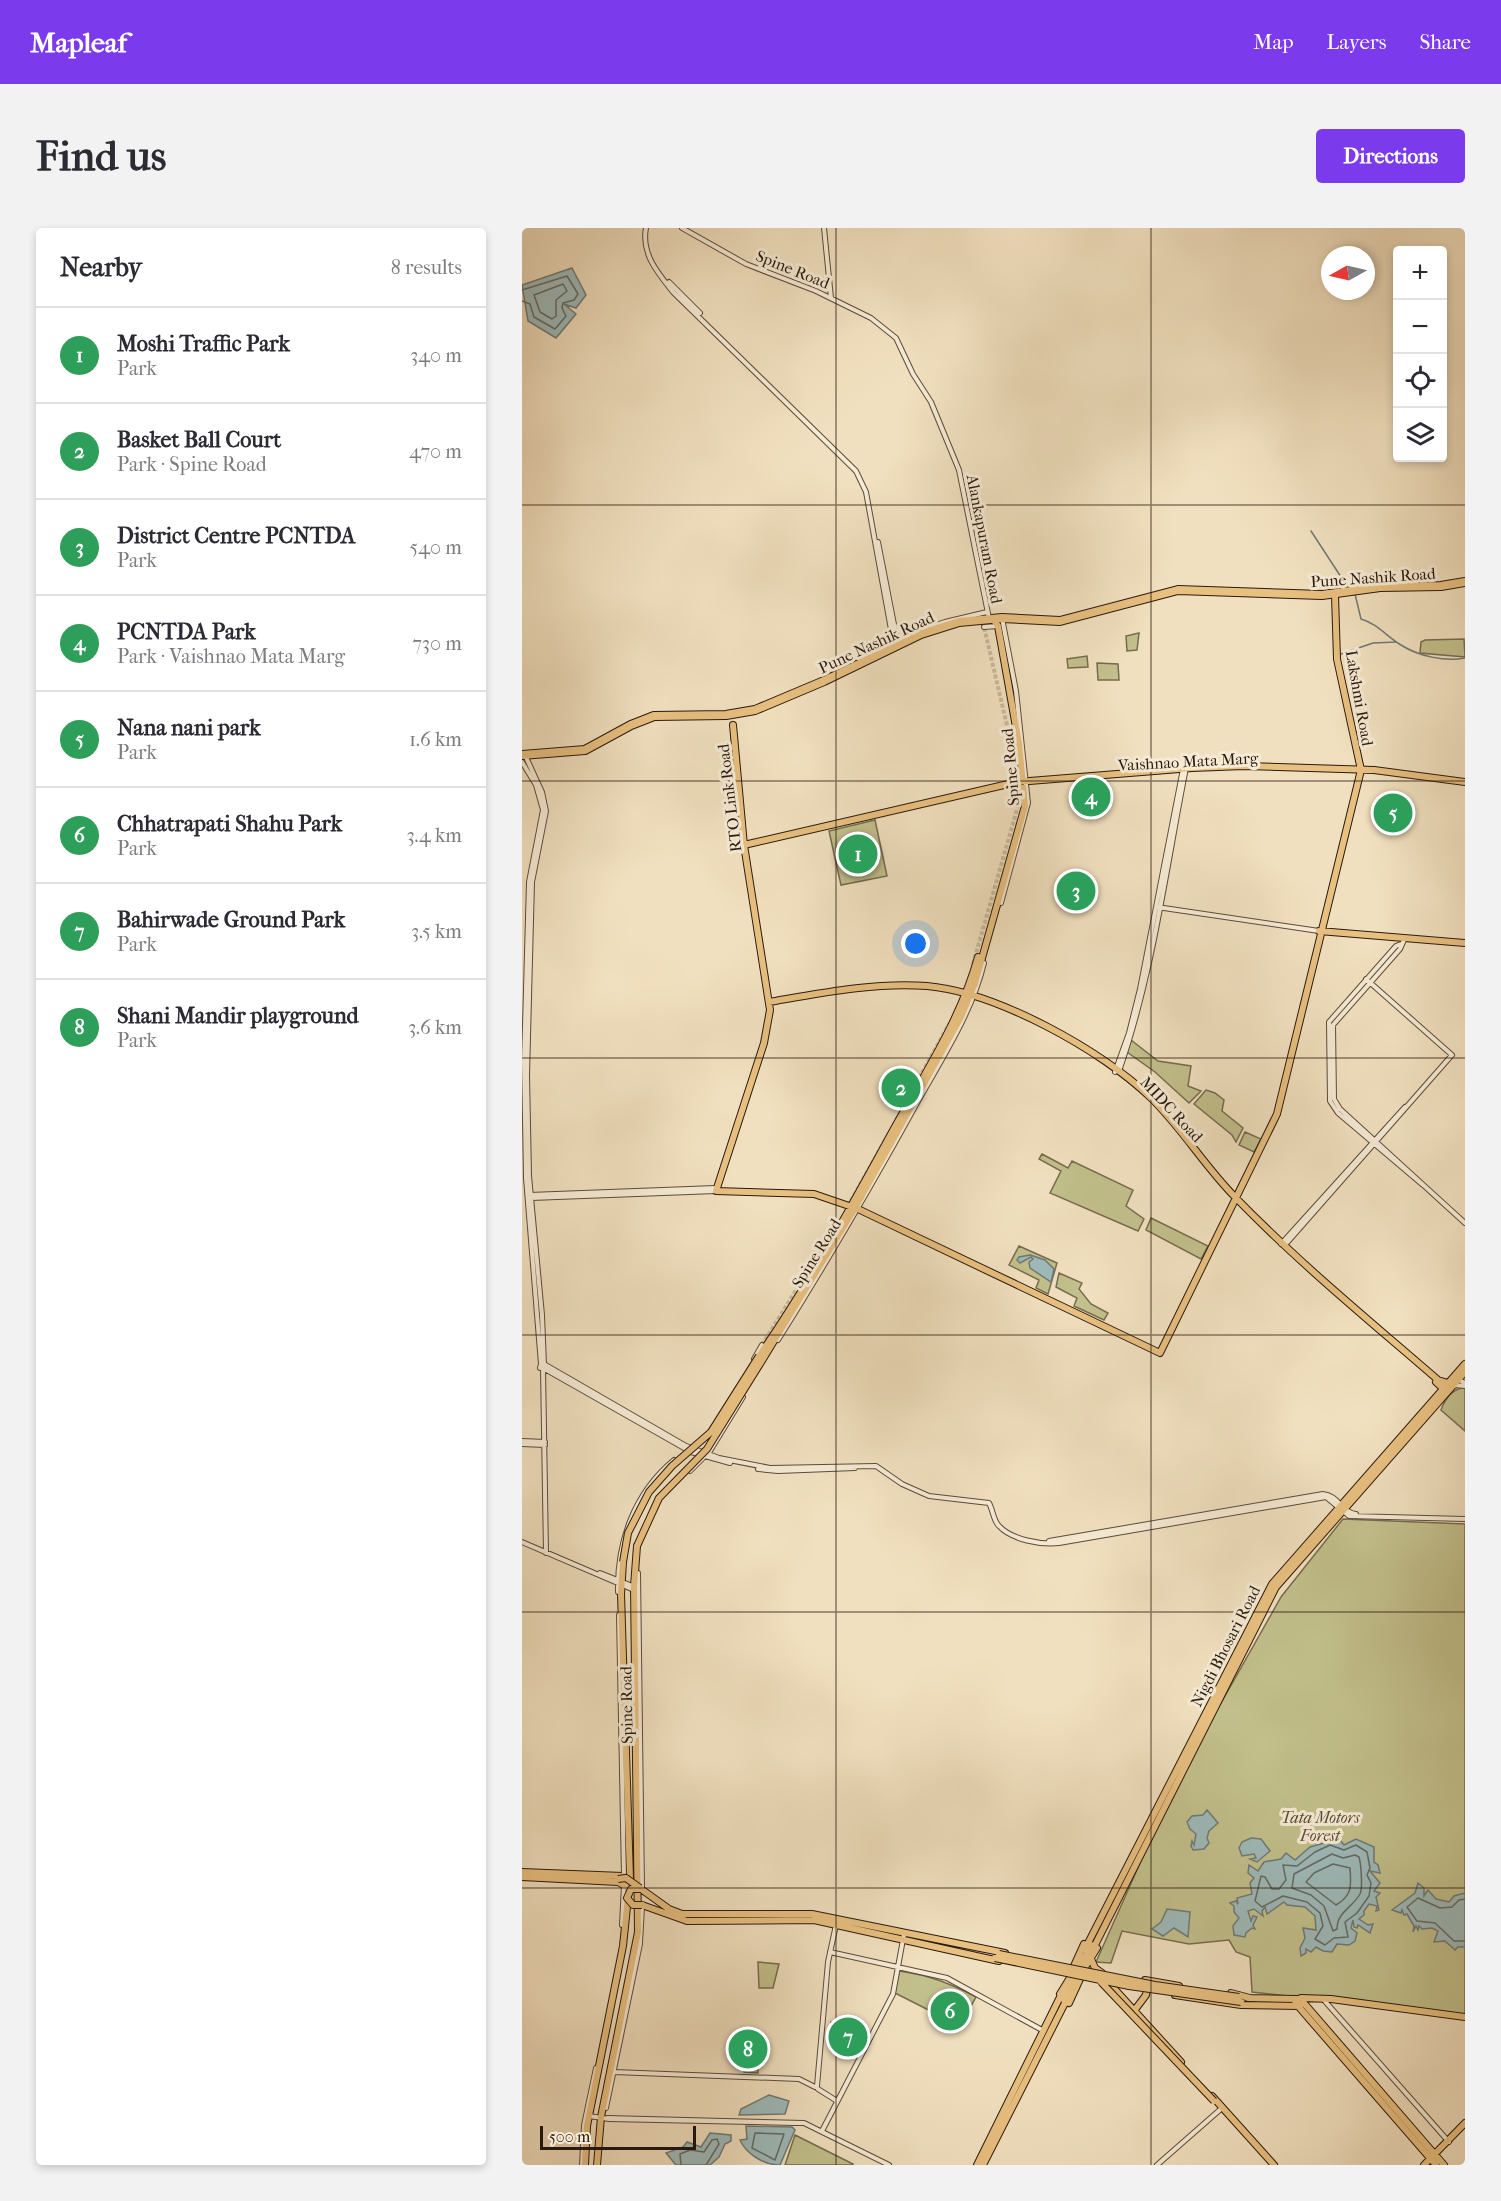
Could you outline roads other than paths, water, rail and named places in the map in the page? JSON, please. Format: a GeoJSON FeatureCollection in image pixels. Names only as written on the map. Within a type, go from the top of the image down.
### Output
{"type":"FeatureCollection","features":[{"type":"Feature","properties":{"kind":"highway","name":"Pune Nashik Road"},"geometry":{"type":"LineString","coordinates":[[523,757],[585,750],[631,725],[654,716],[726,715],[755,710],[815,685],[896,644],[945,625],[996,621],[1064,623],[1173,594],[1335,596],[1383,590],[1439,589],[1465,583]]}},
{"type":"Feature","properties":{"kind":"highway","name":"Pune Nashik Road"},"geometry":{"type":"LineString","coordinates":[[523,757],[584,753],[638,725],[660,719],[732,721],[777,704],[933,632],[961,625],[996,621]]}},
{"type":"Feature","properties":{"kind":"main road","name":"Lakshmi Road"},"geometry":{"type":"LineString","coordinates":[[1335,596],[1337,659],[1360,771]]}},
{"type":"Feature","properties":{"kind":"main road","name":"Spine Road"},"geometry":{"type":"LineString","coordinates":[[767,1348],[856,1206],[969,997],[1024,814],[1022,783],[996,621]]}},
{"type":"Feature","properties":{"kind":"main road","name":"RTO Link Road"},"geometry":{"type":"LineString","coordinates":[[718,1189],[764,1043],[771,1003],[745,846],[732,721]]}},
{"type":"Feature","properties":{"kind":"main road","name":"Vaishnao Mata Marg"},"geometry":{"type":"LineString","coordinates":[[745,846],[1022,783],[1185,770],[1360,771],[1465,784]]}},
{"type":"Feature","properties":{"kind":"main road"},"geometry":{"type":"LineString","coordinates":[[718,1189],[814,1194],[856,1206],[1159,1351],[1279,1109],[1360,771]]}},
{"type":"Feature","properties":{"kind":"main road"},"geometry":{"type":"LineString","coordinates":[[1320,931],[1402,942],[1465,943]]}},
{"type":"Feature","properties":{"kind":"main road","name":"MIDC Road"},"geometry":{"type":"LineString","coordinates":[[771,1003],[845,993],[915,989],[969,997],[1041,1024],[1117,1072],[1155,1105],[1234,1199],[1361,1314]]}},
{"type":"Feature","properties":{"kind":"main road"},"geometry":{"type":"LineString","coordinates":[[1361,1314],[1438,1380],[1454,1381]]}},
{"type":"Feature","properties":{"kind":"main road"},"geometry":{"type":"LineString","coordinates":[[1361,1314],[1446,1390]]}},
{"type":"Feature","properties":{"kind":"main road"},"geometry":{"type":"LineString","coordinates":[[620,1584],[630,1527],[649,1492],[669,1469],[711,1432],[767,1348]]}},
{"type":"Feature","properties":{"kind":"main road"},"geometry":{"type":"LineString","coordinates":[[636,1589],[637,1546],[659,1498],[707,1449],[761,1357]]}},
{"type":"Feature","properties":{"kind":"main road","name":"Nigdi Bhosari Road"},"geometry":{"type":"LineString","coordinates":[[1121,1886],[1266,1594],[1454,1381],[1465,1364]]}},
{"type":"Feature","properties":{"kind":"main road","name":"Nigdi Bhosari Road"},"geometry":{"type":"LineString","coordinates":[[1454,1381],[1465,1372]]}},
{"type":"Feature","properties":{"kind":"main road","name":"Spine Road"},"geometry":{"type":"LineString","coordinates":[[583,2165],[587,2116],[608,2028],[630,1878],[620,1584]]}},
{"type":"Feature","properties":{"kind":"main road","name":"Spine Road"},"geometry":{"type":"LineString","coordinates":[[599,2165],[604,2103],[638,1938],[636,1589]]}},
{"type":"Feature","properties":{"kind":"main road"},"geometry":{"type":"LineString","coordinates":[[608,2028],[612,2020],[627,1937],[628,1899],[624,1881],[626,1805]]}},
{"type":"Feature","properties":{"kind":"main road"},"geometry":{"type":"LineString","coordinates":[[522,1875],[624,1881],[641,1889],[669,1909],[682,1914],[812,1914],[1146,1990],[1245,2000],[1299,2002],[1323,1999],[1465,2018]]}},
{"type":"Feature","properties":{"kind":"main road"},"geometry":{"type":"LineString","coordinates":[[1088,1950],[1121,1886]]}},
{"type":"Feature","properties":{"kind":"main road"},"geometry":{"type":"LineString","coordinates":[[1075,1977],[1079,1968],[1091,1959],[1121,1898],[1121,1886]]}},
{"type":"Feature","properties":{"kind":"main road"},"geometry":{"type":"LineString","coordinates":[[1043,2047],[1044,2039],[1075,1977],[1108,1897],[1121,1886]]}},
{"type":"Feature","properties":{"kind":"main road"},"geometry":{"type":"LineString","coordinates":[[628,1899],[631,1889],[641,1889]]}},
{"type":"Feature","properties":{"kind":"main road"},"geometry":{"type":"LineString","coordinates":[[628,1899],[634,1906],[642,1905],[687,1921],[805,1920],[904,1936]]}},
{"type":"Feature","properties":{"kind":"main road"},"geometry":{"type":"LineString","coordinates":[[995,1956],[1243,1994],[1245,2000]]}},
{"type":"Feature","properties":{"kind":"main road"},"geometry":{"type":"LineString","coordinates":[[995,1956],[1075,1977],[1245,2000]]}},
{"type":"Feature","properties":{"kind":"main road"},"geometry":{"type":"LineString","coordinates":[[995,1956],[1245,2000]]}},
{"type":"Feature","properties":{"kind":"main road"},"geometry":{"type":"LineString","coordinates":[[1091,1959],[1095,1968],[1106,1974],[1109,1983],[1218,2106]]}},
{"type":"Feature","properties":{"kind":"main road"},"geometry":{"type":"LineString","coordinates":[[976,2165],[1067,1978],[1075,1977]]}},
{"type":"Feature","properties":{"kind":"main road"},"geometry":{"type":"LineString","coordinates":[[1097,1980],[1109,1988],[1272,2165]]}},
{"type":"Feature","properties":{"kind":"main road"},"geometry":{"type":"LineString","coordinates":[[1132,2008],[1142,2000],[1148,1981]]}},
{"type":"Feature","properties":{"kind":"main road"},"geometry":{"type":"LineString","coordinates":[[983,2165],[1043,2047],[1065,1995],[1042,2033]]}},
{"type":"Feature","properties":{"kind":"main road"},"geometry":{"type":"LineString","coordinates":[[1299,2002],[1433,2160],[1444,2165]]}},
{"type":"Feature","properties":{"kind":"main road"},"geometry":{"type":"LineString","coordinates":[[1424,2165],[1433,2160],[1465,2125]]}},
{"type":"Feature","properties":{"kind":"street"},"geometry":{"type":"LineString","coordinates":[[648,228],[645,244],[649,258],[675,292],[850,463],[863,482],[896,644]]}},
{"type":"Feature","properties":{"kind":"street","name":"Spine Road"},"geometry":{"type":"LineString","coordinates":[[682,228],[746,264],[831,299]]}},
{"type":"Feature","properties":{"kind":"street"},"geometry":{"type":"LineString","coordinates":[[824,228],[831,299]]}},
{"type":"Feature","properties":{"kind":"street","name":"Alankapuram Road"},"geometry":{"type":"LineString","coordinates":[[831,299],[871,318],[892,333],[928,397],[959,470],[987,606],[996,621]]}},
{"type":"Feature","properties":{"kind":"street","name":"Spine Road"},"geometry":{"type":"LineString","coordinates":[[987,606],[996,621]]}},
{"type":"Feature","properties":{"kind":"street"},"geometry":{"type":"LineString","coordinates":[[984,627],[996,621]]}},
{"type":"Feature","properties":{"kind":"street"},"geometry":{"type":"LineString","coordinates":[[523,757],[542,792],[546,811],[533,873],[527,1075],[530,1196],[542,1366],[546,1551]]}},
{"type":"Feature","properties":{"kind":"street"},"geometry":{"type":"LineString","coordinates":[[1117,1072],[1131,1026],[1185,770]]}},
{"type":"Feature","properties":{"kind":"street"},"geometry":{"type":"LineString","coordinates":[[1158,906],[1320,931]]}},
{"type":"Feature","properties":{"kind":"street"},"geometry":{"type":"LineString","coordinates":[[1402,942],[1333,1025],[1334,1099],[1337,1108],[1419,1185],[1424,1185],[1465,1223]]}},
{"type":"Feature","properties":{"kind":"street"},"geometry":{"type":"LineString","coordinates":[[1283,1245],[1452,1055],[1368,981]]}},
{"type":"Feature","properties":{"kind":"street"},"geometry":{"type":"LineString","coordinates":[[530,1196],[718,1189]]}},
{"type":"Feature","properties":{"kind":"street","name":"Spine Road"},"geometry":{"type":"LineString","coordinates":[[590,2101],[623,1937],[620,1716],[622,1543],[630,1519],[652,1482],[714,1424],[767,1348]]}},
{"type":"Feature","properties":{"kind":"street","name":"Spine Road"},"geometry":{"type":"LineString","coordinates":[[636,1578],[642,1538],[660,1503],[706,1456],[767,1348]]}},
{"type":"Feature","properties":{"kind":"street"},"geometry":{"type":"LineString","coordinates":[[542,1366],[706,1456],[770,1468],[879,1467],[919,1492],[949,1500],[988,1503],[1002,1528],[1025,1539],[1049,1543],[1318,1497],[1330,1498],[1342,1509],[1352,1514],[1465,1518]]}},
{"type":"Feature","properties":{"kind":"street"},"geometry":{"type":"LineString","coordinates":[[1454,1381],[1465,1384]]}},
{"type":"Feature","properties":{"kind":"street"},"geometry":{"type":"LineString","coordinates":[[522,1442],[544,1443]]}},
{"type":"Feature","properties":{"kind":"street"},"geometry":{"type":"LineString","coordinates":[[522,1541],[636,1589]]}},
{"type":"Feature","properties":{"kind":"street","name":"Spine Road"},"geometry":{"type":"LineString","coordinates":[[636,1589],[641,1889]]}},
{"type":"Feature","properties":{"kind":"street","name":"Spine Road"},"geometry":{"type":"LineString","coordinates":[[604,2117],[641,1938],[642,1905]]}},
{"type":"Feature","properties":{"kind":"street"},"geometry":{"type":"LineString","coordinates":[[817,2087],[830,1952],[836,1924]]}},
{"type":"Feature","properties":{"kind":"street"},"geometry":{"type":"LineString","coordinates":[[822,2131],[892,1994],[904,1936]]}},
{"type":"Feature","properties":{"kind":"street"},"geometry":{"type":"LineString","coordinates":[[830,1952],[947,1978],[1042,2033]]}},
{"type":"Feature","properties":{"kind":"street"},"geometry":{"type":"LineString","coordinates":[[1323,1999],[1448,2141]]}},
{"type":"Feature","properties":{"kind":"street"},"geometry":{"type":"LineString","coordinates":[[614,2072],[799,2079],[817,2087],[837,2101]]}},
{"type":"Feature","properties":{"kind":"street"},"geometry":{"type":"LineString","coordinates":[[590,2101],[604,2103]]}},
{"type":"Feature","properties":{"kind":"street"},"geometry":{"type":"LineString","coordinates":[[1157,2165],[1218,2106]]}},
{"type":"Feature","properties":{"kind":"street"},"geometry":{"type":"LineString","coordinates":[[587,2116],[804,2123],[889,2165]]}},
{"type":"Feature","properties":{"kind":"water"},"geometry":{"type":"Polygon","coordinates":[[[572,268],[586,295],[576,308],[564,304],[576,314],[556,338],[528,321],[522,285],[572,268]]]}},
{"type":"Feature","properties":{"kind":"water"},"geometry":{"type":"Polygon","coordinates":[[[1030,1255],[1045,1260],[1054,1269],[1051,1282],[1030,1268],[1029,1262],[1033,1259],[1031,1257],[1020,1263],[1017,1260],[1019,1257],[1030,1255]]]}},
{"type":"Feature","properties":{"kind":"water"},"geometry":{"type":"Polygon","coordinates":[[[1207,1810],[1218,1823],[1209,1831],[1207,1838],[1209,1843],[1204,1849],[1193,1850],[1191,1846],[1192,1841],[1194,1845],[1196,1834],[1187,1822],[1192,1816],[1203,1815],[1207,1810]]]}},
{"type":"Feature","properties":{"kind":"water"},"geometry":{"type":"Polygon","coordinates":[[[1331,1837],[1340,1840],[1344,1845],[1356,1839],[1374,1847],[1374,1862],[1378,1865],[1380,1873],[1370,1871],[1380,1883],[1374,1891],[1380,1893],[1376,1897],[1379,1910],[1376,1911],[1377,1906],[1369,1904],[1364,1915],[1359,1919],[1368,1925],[1373,1924],[1370,1933],[1358,1925],[1357,1928],[1354,1927],[1353,1920],[1351,1928],[1357,1933],[1355,1941],[1349,1945],[1337,1944],[1332,1952],[1316,1947],[1311,1952],[1306,1949],[1306,1953],[1301,1956],[1300,1948],[1305,1938],[1303,1928],[1316,1930],[1315,1916],[1305,1907],[1287,1905],[1284,1902],[1267,1914],[1265,1907],[1262,1911],[1263,1916],[1254,1909],[1248,1911],[1251,1921],[1253,1916],[1257,1917],[1253,1925],[1255,1929],[1252,1928],[1245,1937],[1234,1935],[1233,1926],[1239,1918],[1234,1912],[1234,1906],[1230,1903],[1236,1901],[1238,1904],[1237,1898],[1252,1894],[1250,1883],[1254,1878],[1248,1873],[1249,1865],[1258,1871],[1264,1862],[1281,1859],[1286,1853],[1295,1860],[1310,1847],[1324,1843],[1323,1838],[1331,1837]]]}},
{"type":"Feature","properties":{"kind":"water"},"geometry":{"type":"Polygon","coordinates":[[[1251,1838],[1261,1839],[1270,1851],[1257,1862],[1250,1859],[1256,1858],[1254,1854],[1242,1856],[1239,1848],[1242,1842],[1251,1838]]]}},
{"type":"Feature","properties":{"kind":"water"},"geometry":{"type":"Polygon","coordinates":[[[1418,1883],[1424,1888],[1424,1896],[1428,1890],[1436,1899],[1449,1902],[1454,1896],[1465,1893],[1465,1947],[1458,1947],[1455,1950],[1445,1941],[1434,1942],[1438,1931],[1432,1928],[1422,1929],[1419,1926],[1418,1930],[1416,1926],[1413,1932],[1414,1926],[1407,1914],[1404,1915],[1402,1910],[1401,1913],[1392,1910],[1415,1893],[1418,1883]]]}},
{"type":"Feature","properties":{"kind":"water"},"geometry":{"type":"Polygon","coordinates":[[[1167,1909],[1190,1912],[1188,1937],[1174,1928],[1163,1936],[1152,1929],[1161,1922],[1167,1909]]]}},
{"type":"Feature","properties":{"kind":"water"},"geometry":{"type":"Polygon","coordinates":[[[769,2095],[789,2101],[785,2114],[739,2115],[741,2109],[769,2095]]]}},
{"type":"Feature","properties":{"kind":"water"},"geometry":{"type":"Polygon","coordinates":[[[746,2126],[792,2127],[795,2130],[780,2165],[762,2161],[747,2150],[740,2140],[747,2139],[746,2126]]]}},
{"type":"Feature","properties":{"kind":"water"},"geometry":{"type":"Polygon","coordinates":[[[710,2133],[731,2135],[731,2141],[725,2144],[719,2157],[710,2165],[676,2165],[666,2153],[683,2147],[687,2142],[701,2147],[710,2133]]]}},
{"type":"Feature","properties":{"kind":"waterway"},"geometry":{"type":"LineString","coordinates":[[1311,531],[1343,580],[1351,588]]}},
{"type":"Feature","properties":{"kind":"waterway"},"geometry":{"type":"LineString","coordinates":[[1355,594],[1361,619],[1377,627],[1401,645],[1432,657],[1465,658]]}},
{"type":"Feature","properties":{"kind":"waterway"},"geometry":{"type":"LineString","coordinates":[[1341,654],[1373,643],[1396,642]]}},
{"type":"Feature","properties":{"kind":"tunnel"},"geometry":{"type":"LineString","coordinates":[[973,964],[1018,806],[1012,747],[984,627]]}},
{"type":"Feature","properties":{"kind":"tunnel"},"geometry":{"type":"LineString","coordinates":[[896,1120],[949,1024]]}},
{"type":"Feature","properties":{"kind":"tunnel"},"geometry":{"type":"LineString","coordinates":[[848,1206],[885,1140]]}},
{"type":"Feature","properties":{"kind":"tunnel"},"geometry":{"type":"LineString","coordinates":[[762,1345],[839,1221]]}},
{"type":"Feature","properties":{"kind":"place","name":"PCNTDA Park"},"geometry":{"type":"Point","coordinates":[1091,797]}},
{"type":"Feature","properties":{"kind":"place","name":"Nana nani park"},"geometry":{"type":"Point","coordinates":[1393,813]}},
{"type":"Feature","properties":{"kind":"place","name":"Moshi Traffic Park"},"geometry":{"type":"Point","coordinates":[858,854]}},
{"type":"Feature","properties":{"kind":"place","name":"District Centre PCNTDA"},"geometry":{"type":"Point","coordinates":[1076,891]}},
{"type":"Feature","properties":{"kind":"place","name":"Basket Ball Court"},"geometry":{"type":"Point","coordinates":[901,1088]}},
{"type":"Feature","properties":{"kind":"place","name":"Chhatrapati Shahu Park"},"geometry":{"type":"Point","coordinates":[950,2011]}},
{"type":"Feature","properties":{"kind":"place","name":"Bahirwade Ground Park"},"geometry":{"type":"Point","coordinates":[848,2037]}},
{"type":"Feature","properties":{"kind":"place","name":"Shani Mandir playground"},"geometry":{"type":"Point","coordinates":[748,2049]}},
{"type":"Feature","properties":{"kind":"park label","name":"Tata Motors Forest"},"geometry":{"type":"Point","coordinates":[1320,1826]}}]}
